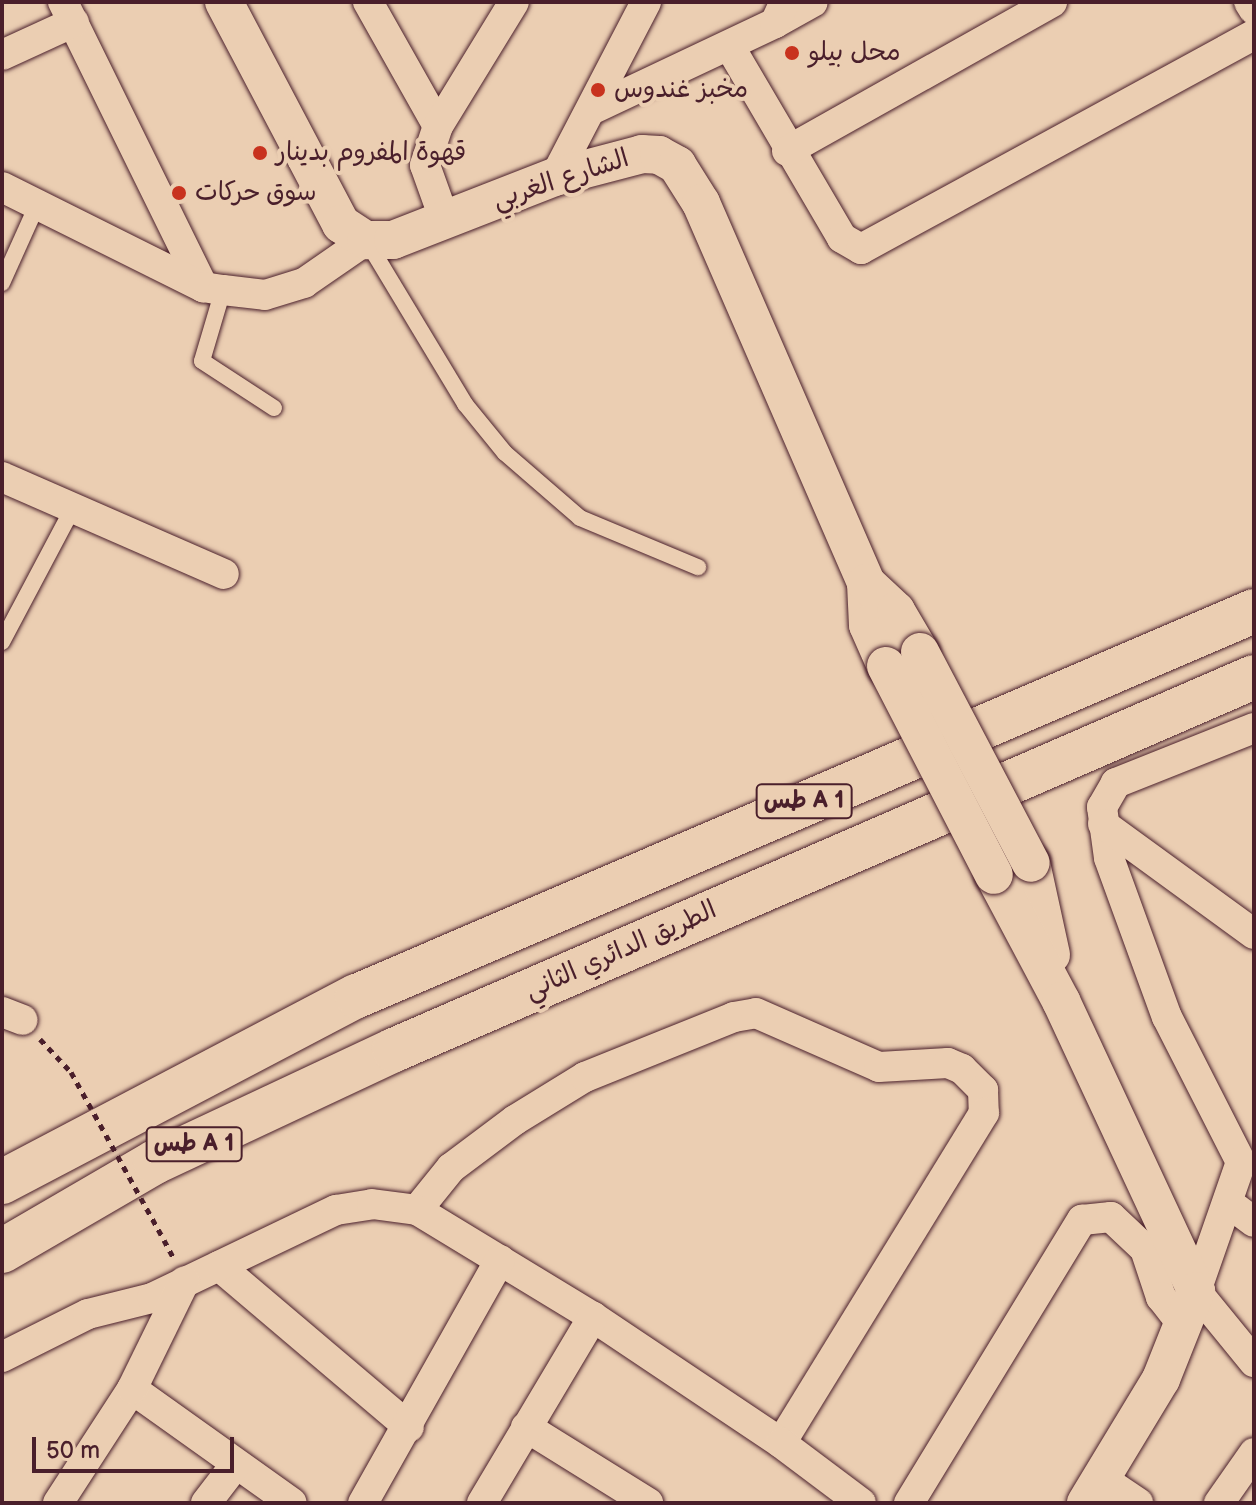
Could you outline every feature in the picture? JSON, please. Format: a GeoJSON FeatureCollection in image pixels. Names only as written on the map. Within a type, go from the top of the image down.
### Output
{"type":"FeatureCollection","features":[{"type":"Feature","properties":{"kind":"highway","name":"طس A 1"},"geometry":{"type":"LineString","coordinates":[[2,1182],[357,996],[1254,611]]}},
{"type":"Feature","properties":{"kind":"highway","name":"الطريق الدائري الثاني"},"geometry":{"type":"LineString","coordinates":[[2,1251],[155,1162],[394,1050],[1254,677]]}},
{"type":"Feature","properties":{"kind":"street"},"geometry":{"type":"LineString","coordinates":[[2,187],[213,288],[265,295],[304,283],[366,240],[341,224],[224,2]]}},
{"type":"Feature","properties":{"kind":"street"},"geometry":{"type":"LineString","coordinates":[[368,2],[438,126]]}},
{"type":"Feature","properties":{"kind":"street"},"geometry":{"type":"LineString","coordinates":[[555,177],[646,2]]}},
{"type":"Feature","properties":{"kind":"street"},"geometry":{"type":"LineString","coordinates":[[591,110],[730,47],[780,13],[813,2]]}},
{"type":"Feature","properties":{"kind":"street"},"geometry":{"type":"LineString","coordinates":[[1249,2],[1254,10]]}},
{"type":"Feature","properties":{"kind":"street"},"geometry":{"type":"LineString","coordinates":[[445,221],[426,176],[438,126],[512,3]]}},
{"type":"Feature","properties":{"kind":"street"},"geometry":{"type":"LineString","coordinates":[[787,151],[1048,3]]}},
{"type":"Feature","properties":{"kind":"street"},"geometry":{"type":"LineString","coordinates":[[2,55],[68,12],[213,288]]}},
{"type":"Feature","properties":{"kind":"street"},"geometry":{"type":"LineString","coordinates":[[730,47],[787,151],[842,238],[861,249],[1254,35]]}},
{"type":"Feature","properties":{"kind":"street","name":"الشارع الغربي"},"geometry":{"type":"LineString","coordinates":[[366,240],[393,240],[555,177],[642,154],[677,165],[701,203],[866,583],[868,625],[903,659]]}},
{"type":"Feature","properties":{"kind":"street"},"geometry":{"type":"LineString","coordinates":[[2,477],[224,574]]}},
{"type":"Feature","properties":{"kind":"street"},"geometry":{"type":"LineString","coordinates":[[903,659],[1031,863],[1061,1001]]}},
{"type":"Feature","properties":{"kind":"street"},"geometry":{"type":"LineString","coordinates":[[903,659],[994,875],[1061,1001],[1190,1308]]}},
{"type":"Feature","properties":{"kind":"street"},"geometry":{"type":"LineString","coordinates":[[1138,1503],[1094,1490],[1161,1379],[1190,1308],[1242,1213],[1248,1154],[1167,1017],[1109,858],[1102,807],[1116,783],[1254,728]]}},
{"type":"Feature","properties":{"kind":"street"},"geometry":{"type":"LineString","coordinates":[[1103,824],[1254,934]]}},
{"type":"Feature","properties":{"kind":"street"},"geometry":{"type":"LineString","coordinates":[[417,1210],[451,1168],[585,1077],[734,1017],[756,1013],[879,1067],[948,1063],[962,1069],[983,1090],[984,1113],[781,1443]]}},
{"type":"Feature","properties":{"kind":"street"},"geometry":{"type":"LineString","coordinates":[[2,1357],[88,1314],[152,1298],[336,1210],[372,1204],[417,1210],[593,1317],[781,1443],[849,1500]]}},
{"type":"Feature","properties":{"kind":"street"},"geometry":{"type":"LineString","coordinates":[[909,1503],[1082,1220],[1111,1217],[1145,1249],[1161,1297],[1190,1308],[1254,1362]]}},
{"type":"Feature","properties":{"kind":"street"},"geometry":{"type":"LineString","coordinates":[[363,1503],[409,1427],[500,1260]]}},
{"type":"Feature","properties":{"kind":"street"},"geometry":{"type":"LineString","coordinates":[[219,1266],[409,1427]]}},
{"type":"Feature","properties":{"kind":"street"},"geometry":{"type":"LineString","coordinates":[[58,1503],[132,1389],[185,1281]]}},
{"type":"Feature","properties":{"kind":"street"},"geometry":{"type":"LineString","coordinates":[[482,1503],[593,1317]]}},
{"type":"Feature","properties":{"kind":"street"},"geometry":{"type":"LineString","coordinates":[[132,1389],[292,1503]]}},
{"type":"Feature","properties":{"kind":"street"},"geometry":{"type":"LineString","coordinates":[[526,1427],[648,1503]]}},
{"type":"Feature","properties":{"kind":"street"},"geometry":{"type":"LineString","coordinates":[[1219,1503],[1254,1453]]}},
{"type":"Feature","properties":{"kind":"street"},"geometry":{"type":"LineString","coordinates":[[206,1503],[236,1464]]}},
{"type":"Feature","properties":{"kind":"lane"},"geometry":{"type":"LineString","coordinates":[[2,283],[38,203]]}},
{"type":"Feature","properties":{"kind":"lane"},"geometry":{"type":"LineString","coordinates":[[366,240],[465,404],[505,453],[580,518],[698,567]]}},
{"type":"Feature","properties":{"kind":"lane"},"geometry":{"type":"LineString","coordinates":[[213,288],[202,361],[274,408]]}},
{"type":"Feature","properties":{"kind":"lane"},"geometry":{"type":"LineString","coordinates":[[2,642],[73,508]]}},
{"type":"Feature","properties":{"kind":"path"},"geometry":{"type":"LineString","coordinates":[[12,1016],[71,1072],[164,1240]]}},
{"type":"Feature","properties":{"kind":"place","name":"محل بيلو"},"geometry":{"type":"Point","coordinates":[792,53]}},
{"type":"Feature","properties":{"kind":"place","name":"مخبز غندوس"},"geometry":{"type":"Point","coordinates":[598,90]}},
{"type":"Feature","properties":{"kind":"place","name":"قهوة المفروم بدينار"},"geometry":{"type":"Point","coordinates":[260,153]}},
{"type":"Feature","properties":{"kind":"place","name":"سوق حركات"},"geometry":{"type":"Point","coordinates":[179,193]}}]}
